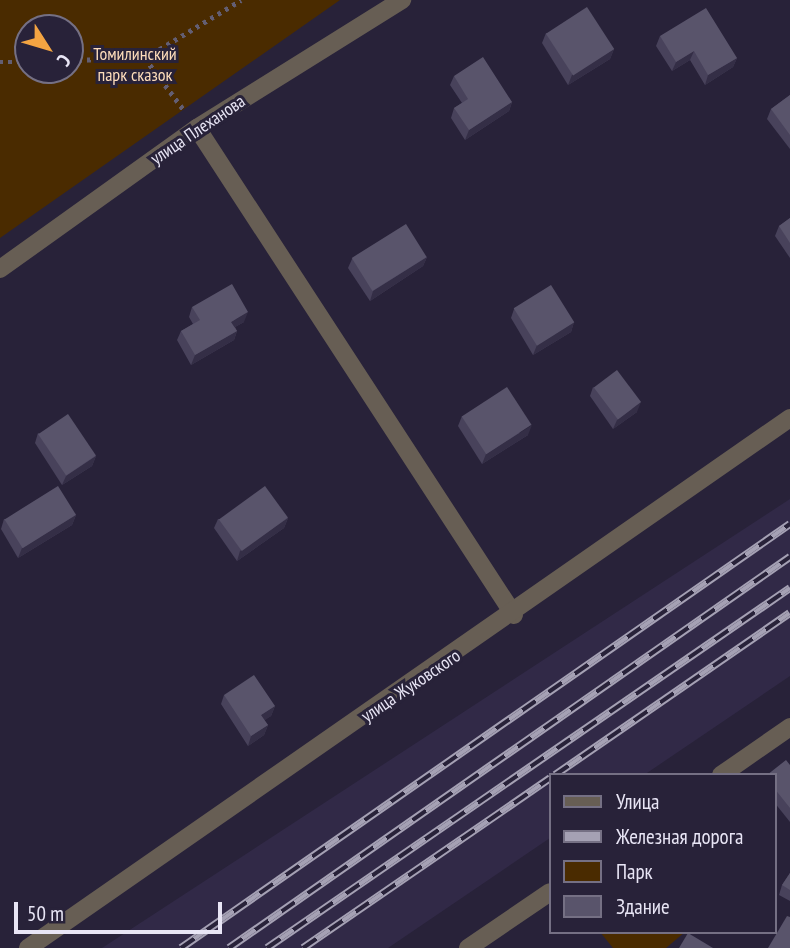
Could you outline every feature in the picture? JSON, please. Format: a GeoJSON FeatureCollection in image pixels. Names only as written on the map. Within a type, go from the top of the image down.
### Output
{"type":"FeatureCollection","features":[{"type":"Feature","properties":{"kind":"street","name":"улица Плеханова"},"geometry":{"type":"LineString","coordinates":[[0,269],[197,128],[402,0]]}},
{"type":"Feature","properties":{"kind":"street"},"geometry":{"type":"LineString","coordinates":[[197,128],[514,615]]}},
{"type":"Feature","properties":{"kind":"street","name":"улица Жуковского"},"geometry":{"type":"LineString","coordinates":[[28,948],[514,615],[790,418]]}},
{"type":"Feature","properties":{"kind":"street"},"geometry":{"type":"LineString","coordinates":[[724,773],[790,727]]}},
{"type":"Feature","properties":{"kind":"street"},"geometry":{"type":"LineString","coordinates":[[468,948],[548,893]]}},
{"type":"Feature","properties":{"kind":"path"},"geometry":{"type":"LineString","coordinates":[[84,60],[145,58],[241,0]]}},
{"type":"Feature","properties":{"kind":"path"},"geometry":{"type":"LineString","coordinates":[[145,58],[197,128]]}},
{"type":"Feature","properties":{"kind":"shaded area"},"geometry":{"type":"Polygon","coordinates":[[[790,499],[790,676],[647,773],[548,773],[548,839],[388,948],[102,948],[790,499]]]}},
{"type":"Feature","properties":{"kind":"green space","name":"Томилинский парк сказок"},"geometry":{"type":"Polygon","coordinates":[[[0,0],[340,0],[0,238],[0,0]]]}},
{"type":"Feature","properties":{"kind":"green space"},"geometry":{"type":"Polygon","coordinates":[[[602,934],[683,934],[666,948],[613,948],[602,934]]]}},
{"type":"Feature","properties":{"kind":"building"},"geometry":{"type":"Polygon","coordinates":[[[587,7],[614,49],[573,76],[546,34],[587,7]]]}},
{"type":"Feature","properties":{"kind":"building"},"geometry":{"type":"Polygon","coordinates":[[[706,8],[737,58],[708,75],[694,51],[676,62],[660,36],[706,8]]]}},
{"type":"Feature","properties":{"kind":"building"},"geometry":{"type":"Polygon","coordinates":[[[483,57],[512,102],[469,130],[454,108],[468,99],[454,76],[483,57]]]}},
{"type":"Feature","properties":{"kind":"building"},"geometry":{"type":"Polygon","coordinates":[[[790,95],[790,135],[771,109],[790,95]]]}},
{"type":"Feature","properties":{"kind":"building"},"geometry":{"type":"Polygon","coordinates":[[[790,218],[790,243],[779,226],[790,218]]]}},
{"type":"Feature","properties":{"kind":"building"},"geometry":{"type":"Polygon","coordinates":[[[406,224],[427,257],[372,291],[352,258],[406,224]]]}},
{"type":"Feature","properties":{"kind":"building"},"geometry":{"type":"Polygon","coordinates":[[[232,284],[248,312],[231,322],[237,331],[195,355],[181,331],[200,320],[192,307],[232,284]]]}},
{"type":"Feature","properties":{"kind":"building"},"geometry":{"type":"Polygon","coordinates":[[[551,285],[574,322],[537,346],[514,308],[551,285]]]}},
{"type":"Feature","properties":{"kind":"building"},"geometry":{"type":"Polygon","coordinates":[[[617,370],[641,402],[618,419],[594,387],[617,370]]]}},
{"type":"Feature","properties":{"kind":"building"},"geometry":{"type":"Polygon","coordinates":[[[507,387],[532,425],[486,454],[462,416],[507,387]]]}},
{"type":"Feature","properties":{"kind":"building"},"geometry":{"type":"Polygon","coordinates":[[[68,414],[96,455],[66,476],[38,434],[68,414]]]}},
{"type":"Feature","properties":{"kind":"building"},"geometry":{"type":"Polygon","coordinates":[[[58,486],[76,515],[23,548],[5,519],[58,486]]]}},
{"type":"Feature","properties":{"kind":"building"},"geometry":{"type":"Polygon","coordinates":[[[265,486],[288,518],[242,551],[219,520],[265,486]]]}},
{"type":"Feature","properties":{"kind":"building"},"geometry":{"type":"Polygon","coordinates":[[[254,675],[275,706],[261,715],[268,725],[251,736],[224,695],[254,675]]]}},
{"type":"Feature","properties":{"kind":"building"},"geometry":{"type":"Polygon","coordinates":[[[786,760],[790,765],[790,808],[776,790],[776,773],[770,773],[786,760]]]}},
{"type":"Feature","properties":{"kind":"building"},"geometry":{"type":"Polygon","coordinates":[[[790,873],[790,890],[782,885],[790,873]]]}},
{"type":"Feature","properties":{"kind":"building"},"geometry":{"type":"Polygon","coordinates":[[[787,916],[790,917],[790,948],[768,948],[787,916]]]}},
{"type":"Feature","properties":{"kind":"building"},"geometry":{"type":"Polygon","coordinates":[[[690,934],[713,948],[679,948],[690,934]]]}},
{"type":"Feature","properties":{"kind":"railway"},"geometry":{"type":"LineString","coordinates":[[181,948],[790,524]]}},
{"type":"Feature","properties":{"kind":"railway"},"geometry":{"type":"LineString","coordinates":[[229,948],[790,557]]}},
{"type":"Feature","properties":{"kind":"railway"},"geometry":{"type":"LineString","coordinates":[[267,948],[790,588]]}},
{"type":"Feature","properties":{"kind":"railway"},"geometry":{"type":"LineString","coordinates":[[558,773],[790,613]]}},
{"type":"Feature","properties":{"kind":"railway"},"geometry":{"type":"LineString","coordinates":[[303,948],[548,779]]}}]}
